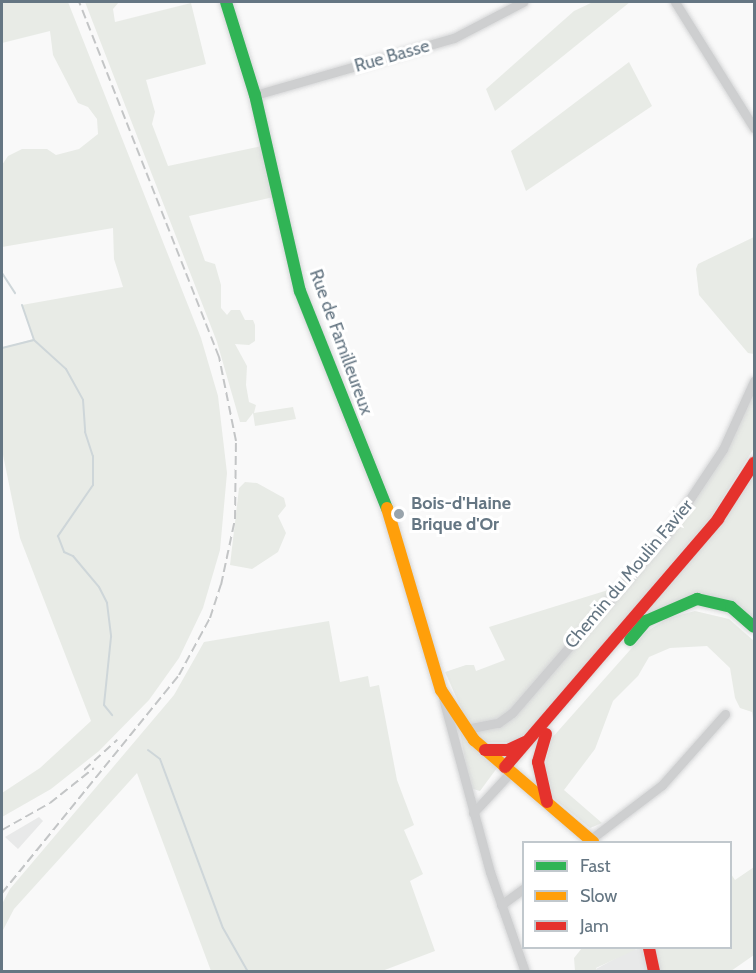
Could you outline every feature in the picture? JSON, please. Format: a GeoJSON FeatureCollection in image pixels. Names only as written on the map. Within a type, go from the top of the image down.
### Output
{"type":"FeatureCollection","features":[{"type":"Feature","properties":{"kind":"main road","name":"Rue de Familleureux"},"geometry":{"type":"LineString","coordinates":[[226,2],[255,95],[300,291],[398,536],[441,690],[466,729],[485,750],[589,841]]}},
{"type":"Feature","properties":{"kind":"main road"},"geometry":{"type":"LineString","coordinates":[[508,770],[530,738],[718,519],[754,464]]}},
{"type":"Feature","properties":{"kind":"main road"},"geometry":{"type":"LineString","coordinates":[[508,770],[546,734],[646,621],[669,608],[697,599],[715,600],[744,615],[754,627]]}},
{"type":"Feature","properties":{"kind":"main road"},"geometry":{"type":"LineString","coordinates":[[546,734],[538,762],[547,802]]}},
{"type":"Feature","properties":{"kind":"main road"},"geometry":{"type":"LineString","coordinates":[[485,750],[508,750],[530,738]]}},
{"type":"Feature","properties":{"kind":"main road"},"geometry":{"type":"LineString","coordinates":[[649,949],[654,972]]}},
{"type":"Feature","properties":{"kind":"street","name":"Rue Basse"},"geometry":{"type":"LineString","coordinates":[[255,95],[443,42],[523,2]]}},
{"type":"Feature","properties":{"kind":"street"},"geometry":{"type":"LineString","coordinates":[[675,2],[754,128]]}},
{"type":"Feature","properties":{"kind":"street","name":"Chemin du Moulin Favier"},"geometry":{"type":"LineString","coordinates":[[466,729],[498,723],[512,713],[665,536],[723,449],[754,381]]}},
{"type":"Feature","properties":{"kind":"street","name":"Rue de Familleureux"},"geometry":{"type":"LineString","coordinates":[[441,690],[473,813],[501,905],[525,972]]}},
{"type":"Feature","properties":{"kind":"street"},"geometry":{"type":"LineString","coordinates":[[591,841],[662,785],[725,714]]}},
{"type":"Feature","properties":{"kind":"street"},"geometry":{"type":"LineString","coordinates":[[473,813],[508,770]]}},
{"type":"Feature","properties":{"kind":"street"},"geometry":{"type":"LineString","coordinates":[[501,905],[522,889]]}},
{"type":"Feature","properties":{"kind":"shaded area"},"geometry":{"type":"Polygon","coordinates":[[[2,2],[68,2],[201,338],[218,396],[227,473],[220,550],[203,608],[179,658],[149,700],[99,751],[51,789],[2,817],[2,793],[40,768],[91,721],[20,538],[2,450],[2,348],[33,339],[22,305],[123,287],[114,259],[113,228],[2,247],[2,165],[8,156],[22,149],[47,149],[56,155],[79,149],[98,134],[97,119],[88,107],[78,103],[53,55],[50,31],[2,43],[2,2]]]}},
{"type":"Feature","properties":{"kind":"shaded area"},"geometry":{"type":"Polygon","coordinates":[[[85,2],[119,2],[113,9],[115,22],[191,3],[206,64],[146,80],[155,112],[152,124],[168,166],[267,145],[278,196],[189,216],[205,261],[215,264],[221,285],[221,308],[227,315],[231,310],[240,310],[245,320],[253,320],[255,325],[255,341],[249,345],[235,344],[247,366],[246,385],[249,402],[256,405],[254,413],[293,407],[296,419],[255,426],[253,413],[246,422],[240,422],[217,342],[85,2]]]}},
{"type":"Feature","properties":{"kind":"shaded area"},"geometry":{"type":"Polygon","coordinates":[[[593,2],[630,2],[495,111],[486,89],[574,11],[593,2]]]}},
{"type":"Feature","properties":{"kind":"shaded area"},"geometry":{"type":"Polygon","coordinates":[[[629,62],[652,106],[526,191],[511,151],[629,62]]]}},
{"type":"Feature","properties":{"kind":"shaded area"},"geometry":{"type":"Polygon","coordinates":[[[754,237],[754,354],[748,353],[699,295],[696,269],[698,264],[754,237]]]}},
{"type":"Feature","properties":{"kind":"shaded area"},"geometry":{"type":"Polygon","coordinates":[[[754,381],[754,448],[711,517],[528,732],[515,742],[484,742],[476,735],[478,731],[466,729],[465,717],[445,672],[466,665],[474,665],[476,671],[505,660],[489,627],[621,586],[702,483],[754,381]]]}},
{"type":"Feature","properties":{"kind":"shaded area"},"geometry":{"type":"Polygon","coordinates":[[[754,472],[754,619],[696,596],[626,635],[754,472]]]}},
{"type":"Feature","properties":{"kind":"shaded area"},"geometry":{"type":"Polygon","coordinates":[[[245,482],[257,483],[284,498],[286,506],[278,516],[286,533],[278,552],[252,569],[230,565],[239,488],[245,482]]]}},
{"type":"Feature","properties":{"kind":"shaded area"},"geometry":{"type":"Polygon","coordinates":[[[695,611],[729,619],[754,641],[754,725],[752,712],[740,708],[735,698],[730,668],[707,646],[670,648],[649,657],[638,676],[613,701],[595,749],[564,790],[602,823],[590,828],[551,796],[543,777],[551,739],[646,632],[668,618],[695,611]]]}},
{"type":"Feature","properties":{"kind":"shaded area"},"geometry":{"type":"Polygon","coordinates":[[[329,621],[340,682],[368,676],[370,687],[379,685],[397,780],[414,825],[404,830],[423,874],[410,881],[435,951],[382,971],[211,971],[137,773],[14,909],[2,932],[2,904],[10,889],[174,695],[204,642],[329,621]]]}},
{"type":"Feature","properties":{"kind":"shaded area"},"geometry":{"type":"Polygon","coordinates":[[[460,732],[497,768],[480,791],[470,788],[460,732]]]}},
{"type":"Feature","properties":{"kind":"shaded area"},"geometry":{"type":"Polygon","coordinates":[[[39,817],[43,821],[18,849],[5,837],[39,817]]]}},
{"type":"Feature","properties":{"kind":"shaded area"},"geometry":{"type":"Polygon","coordinates":[[[754,867],[754,955],[731,971],[654,971],[649,949],[732,949],[732,876],[735,880],[754,867]]]}},
{"type":"Feature","properties":{"kind":"shaded area"},"geometry":{"type":"Polygon","coordinates":[[[581,949],[637,949],[596,968],[597,971],[575,971],[574,958],[581,949]]]}},
{"type":"Feature","properties":{"kind":"shaded area"},"geometry":{"type":"Polygon","coordinates":[[[642,949],[647,971],[597,971],[596,969],[629,951],[642,949]]]}},
{"type":"Feature","properties":{"kind":"waterway"},"geometry":{"type":"LineString","coordinates":[[2,273],[15,293]]}},
{"type":"Feature","properties":{"kind":"waterway"},"geometry":{"type":"LineString","coordinates":[[22,305],[34,340],[66,369],[83,400],[85,432],[93,456],[93,485],[58,536],[64,552],[73,556],[99,587],[107,603],[111,637],[104,705],[112,715]]}},
{"type":"Feature","properties":{"kind":"waterway"},"geometry":{"type":"LineString","coordinates":[[2,348],[33,340]]}},
{"type":"Feature","properties":{"kind":"waterway"},"geometry":{"type":"LineString","coordinates":[[148,750],[160,759],[223,928],[248,972]]}},
{"type":"Feature","properties":{"kind":"railway"},"geometry":{"type":"LineString","coordinates":[[2,893],[179,675],[210,618],[221,585],[235,519],[236,441],[219,357],[79,2]]}},
{"type":"Feature","properties":{"kind":"railway"},"geometry":{"type":"LineString","coordinates":[[84,770],[117,740]]}},
{"type":"Feature","properties":{"kind":"railway"},"geometry":{"type":"LineString","coordinates":[[2,830],[50,803],[94,768]]}},
{"type":"Feature","properties":{"kind":"traffic: fast"},"geometry":{"type":"LineString","coordinates":[[226,2],[255,95],[300,291],[387,508]]}},
{"type":"Feature","properties":{"kind":"traffic: fast"},"geometry":{"type":"LineString","coordinates":[[630,640],[646,621],[697,599],[731,607],[754,627]]}},
{"type":"Feature","properties":{"kind":"traffic: slow"},"geometry":{"type":"LineString","coordinates":[[387,508],[441,690],[474,740],[592,841]]}},
{"type":"Feature","properties":{"kind":"traffic: jam"},"geometry":{"type":"LineString","coordinates":[[505,767],[718,519],[754,463]]}},
{"type":"Feature","properties":{"kind":"traffic: jam"},"geometry":{"type":"LineString","coordinates":[[546,734],[538,762],[547,802]]}},
{"type":"Feature","properties":{"kind":"traffic: jam"},"geometry":{"type":"LineString","coordinates":[[485,750],[508,750],[525,742]]}},
{"type":"Feature","properties":{"kind":"traffic: jam"},"geometry":{"type":"LineString","coordinates":[[649,949],[654,972]]}},
{"type":"Feature","properties":{"kind":"place","name":"Bois-d'Haine Brique d'Or"},"geometry":{"type":"Point","coordinates":[399,514]}}]}
